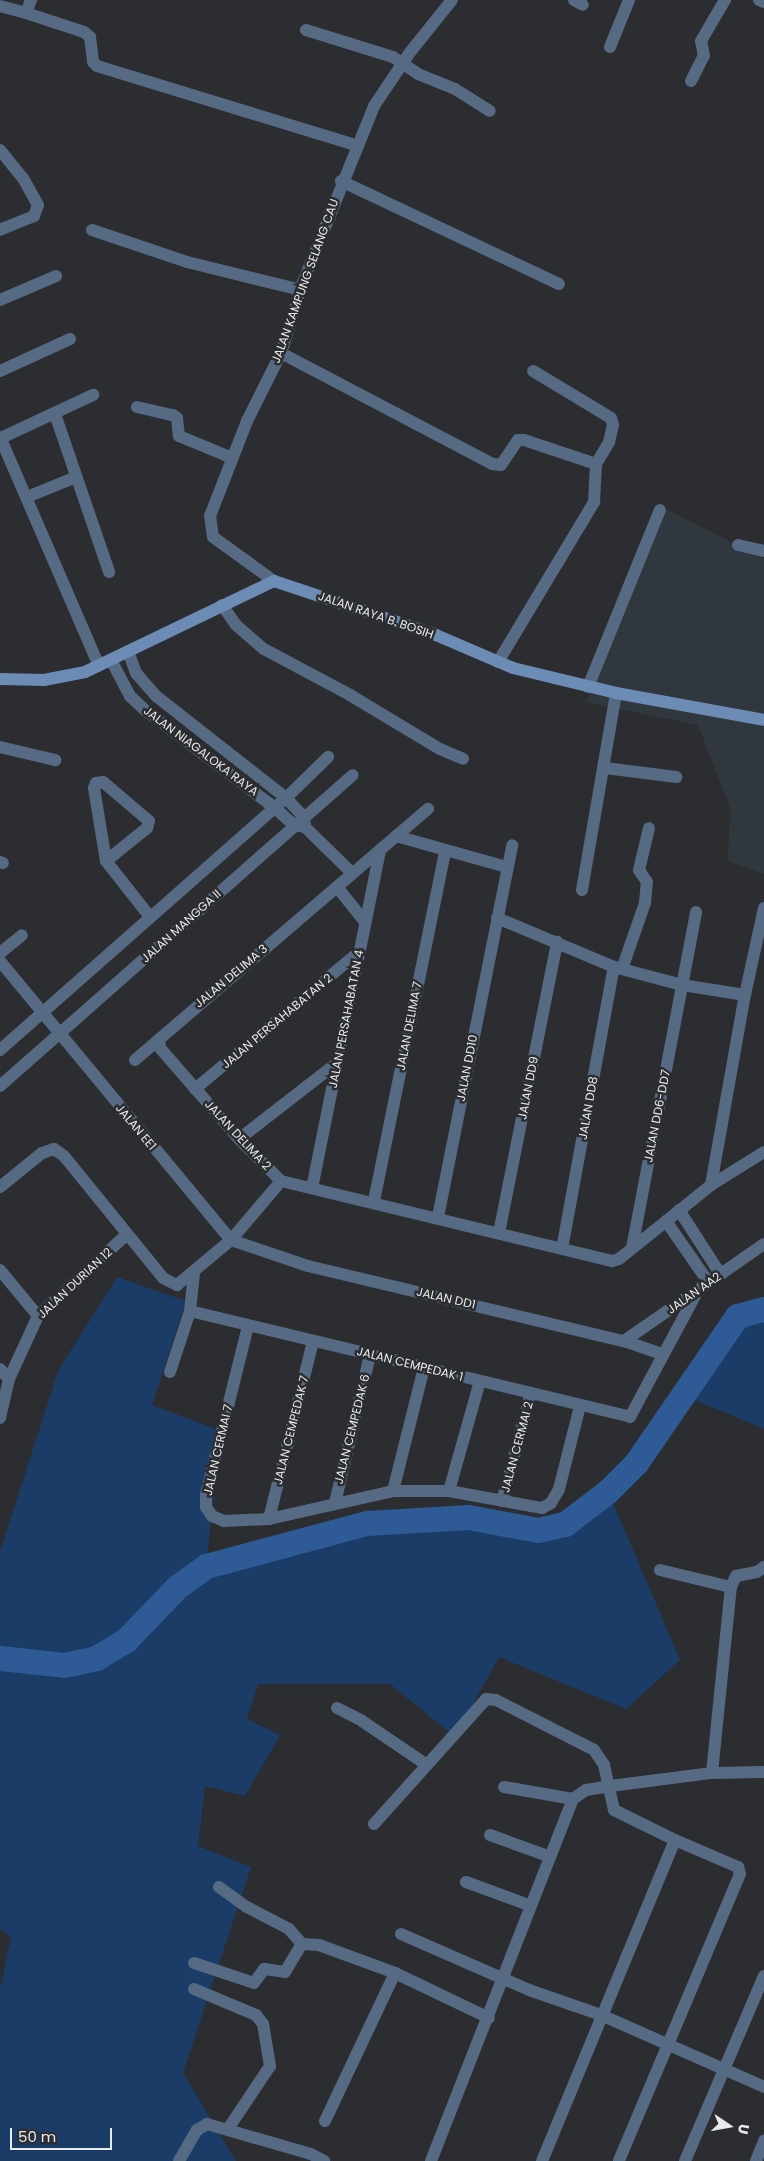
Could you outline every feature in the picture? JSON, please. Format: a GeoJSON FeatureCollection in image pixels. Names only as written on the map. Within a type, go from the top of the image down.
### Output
{"type":"FeatureCollection","features":[{"type":"Feature","properties":{"kind":"main road"},"geometry":{"type":"LineString","coordinates":[[0,679],[69,678],[105,663],[274,581]]}},
{"type":"Feature","properties":{"kind":"main road","name":"JALAN RAYA B. BOSIH"},"geometry":{"type":"LineString","coordinates":[[274,581],[436,635],[498,662],[588,687],[764,720]]}},
{"type":"Feature","properties":{"kind":"street"},"geometry":{"type":"LineString","coordinates":[[26,13],[31,0]]}},
{"type":"Feature","properties":{"kind":"street","name":"JALAN KAMPUNG SELANG CAU"},"geometry":{"type":"LineString","coordinates":[[274,581],[212,537],[210,516],[246,421],[281,354],[301,290],[341,182],[374,106],[402,62],[452,0]]}},
{"type":"Feature","properties":{"kind":"street"},"geometry":{"type":"LineString","coordinates":[[610,47],[629,0]]}},
{"type":"Feature","properties":{"kind":"street"},"geometry":{"type":"LineString","coordinates":[[691,81],[704,56],[701,41],[725,0]]}},
{"type":"Feature","properties":{"kind":"street"},"geometry":{"type":"LineString","coordinates":[[759,0],[764,2]]}},
{"type":"Feature","properties":{"kind":"street"},"geometry":{"type":"LineString","coordinates":[[0,6],[84,32],[90,37],[93,62],[97,66],[356,145]]}},
{"type":"Feature","properties":{"kind":"street"},"geometry":{"type":"LineString","coordinates":[[306,30],[378,52],[402,62],[418,74],[455,89],[490,111]]}},
{"type":"Feature","properties":{"kind":"street"},"geometry":{"type":"LineString","coordinates":[[0,150],[5,161],[38,205],[34,216],[0,230]]}},
{"type":"Feature","properties":{"kind":"street"},"geometry":{"type":"LineString","coordinates":[[341,182],[559,284]]}},
{"type":"Feature","properties":{"kind":"street"},"geometry":{"type":"LineString","coordinates":[[92,230],[187,262],[301,290]]}},
{"type":"Feature","properties":{"kind":"street"},"geometry":{"type":"LineString","coordinates":[[0,300],[56,276]]}},
{"type":"Feature","properties":{"kind":"street"},"geometry":{"type":"LineString","coordinates":[[0,371],[70,339]]}},
{"type":"Feature","properties":{"kind":"street"},"geometry":{"type":"LineString","coordinates":[[281,354],[492,464],[500,465],[518,440],[524,440],[596,464]]}},
{"type":"Feature","properties":{"kind":"street"},"geometry":{"type":"LineString","coordinates":[[498,662],[594,502],[596,464],[609,442],[614,424],[611,418],[533,371]]}},
{"type":"Feature","properties":{"kind":"street"},"geometry":{"type":"LineString","coordinates":[[0,438],[93,395]]}},
{"type":"Feature","properties":{"kind":"street"},"geometry":{"type":"LineString","coordinates":[[137,407],[173,415],[177,418],[178,436],[232,458]]}},
{"type":"Feature","properties":{"kind":"street"},"geometry":{"type":"LineString","coordinates":[[55,414],[110,572]]}},
{"type":"Feature","properties":{"kind":"street","name":"JALAN NIAGALOKA RAYA"},"geometry":{"type":"LineString","coordinates":[[0,438],[105,663],[130,696],[145,710],[275,808],[301,823],[352,873]]}},
{"type":"Feature","properties":{"kind":"street"},"geometry":{"type":"LineString","coordinates":[[27,497],[76,477]]}},
{"type":"Feature","properties":{"kind":"street"},"geometry":{"type":"LineString","coordinates":[[588,687],[660,510]]}},
{"type":"Feature","properties":{"kind":"street"},"geometry":{"type":"LineString","coordinates":[[738,545],[764,551]]}},
{"type":"Feature","properties":{"kind":"street"},"geometry":{"type":"LineString","coordinates":[[222,605],[236,625],[264,649],[350,695],[440,749],[463,759]]}},
{"type":"Feature","properties":{"kind":"street","name":"JALAN NIAGALOKA RAYA"},"geometry":{"type":"LineString","coordinates":[[128,651],[136,673],[156,696],[286,798],[301,823]]}},
{"type":"Feature","properties":{"kind":"street"},"geometry":{"type":"LineString","coordinates":[[582,890],[605,768],[616,693]]}},
{"type":"Feature","properties":{"kind":"street"},"geometry":{"type":"LineString","coordinates":[[0,747],[55,760]]}},
{"type":"Feature","properties":{"kind":"street"},"geometry":{"type":"LineString","coordinates":[[0,1050],[275,808],[328,757]]}},
{"type":"Feature","properties":{"kind":"street"},"geometry":{"type":"LineString","coordinates":[[605,768],[676,777]]}},
{"type":"Feature","properties":{"kind":"street","name":"JALAN MANGGA II"},"geometry":{"type":"LineString","coordinates":[[0,1086],[301,823],[353,775]]}},
{"type":"Feature","properties":{"kind":"street"},"geometry":{"type":"LineString","coordinates":[[106,861],[146,828],[150,821],[103,782],[96,782],[94,788],[106,861],[150,917]]}},
{"type":"Feature","properties":{"kind":"street","name":"JALAN DELIMA 3"},"geometry":{"type":"LineString","coordinates":[[135,1060],[428,809]]}},
{"type":"Feature","properties":{"kind":"street","name":"JALAN DD8"},"geometry":{"type":"LineString","coordinates":[[562,1249],[618,968],[646,903],[647,882],[639,870],[649,828]]}},
{"type":"Feature","properties":{"kind":"street"},"geometry":{"type":"LineString","coordinates":[[396,836],[445,852],[506,867]]}},
{"type":"Feature","properties":{"kind":"street","name":"JALAN DD10"},"geometry":{"type":"LineString","coordinates":[[438,1217],[506,867],[512,845]]}},
{"type":"Feature","properties":{"kind":"street","name":"JALAN PERSAHABATAN 4"},"geometry":{"type":"LineString","coordinates":[[312,1188],[380,850]]}},
{"type":"Feature","properties":{"kind":"street","name":"JALAN DELIMA 7"},"geometry":{"type":"LineString","coordinates":[[374,1201],[445,852]]}},
{"type":"Feature","properties":{"kind":"street"},"geometry":{"type":"LineString","coordinates":[[337,887],[365,922]]}},
{"type":"Feature","properties":{"kind":"street"},"geometry":{"type":"LineString","coordinates":[[711,1185],[745,995],[764,908]]}},
{"type":"Feature","properties":{"kind":"street","name":"JALAN DD6-DD7"},"geometry":{"type":"LineString","coordinates":[[632,1248],[696,912]]}},
{"type":"Feature","properties":{"kind":"street"},"geometry":{"type":"LineString","coordinates":[[497,918],[618,968],[682,985],[745,995]]}},
{"type":"Feature","properties":{"kind":"street"},"geometry":{"type":"LineString","coordinates":[[0,953],[22,935]]}},
{"type":"Feature","properties":{"kind":"street","name":"JALAN DD9"},"geometry":{"type":"LineString","coordinates":[[499,1233],[557,942]]}},
{"type":"Feature","properties":{"kind":"street","name":"JALAN PERSAHABATAN 2"},"geometry":{"type":"LineString","coordinates":[[195,1089],[359,952]]}},
{"type":"Feature","properties":{"kind":"street","name":"JALAN EE1"},"geometry":{"type":"LineString","coordinates":[[0,961],[59,1035],[231,1240]]}},
{"type":"Feature","properties":{"kind":"street"},"geometry":{"type":"LineString","coordinates":[[159,1040],[160,1048],[195,1089]]}},
{"type":"Feature","properties":{"kind":"street"},"geometry":{"type":"LineString","coordinates":[[239,1139],[337,1063]]}},
{"type":"Feature","properties":{"kind":"street","name":"JALAN DELIMA 2"},"geometry":{"type":"LineString","coordinates":[[195,1089],[239,1139],[281,1181]]}},
{"type":"Feature","properties":{"kind":"street"},"geometry":{"type":"LineString","coordinates":[[0,1187],[42,1153],[54,1149],[64,1156],[126,1235],[167,1282],[177,1285],[231,1240],[281,1181],[374,1201],[612,1261],[632,1248],[711,1185],[764,1152]]}},
{"type":"Feature","properties":{"kind":"street"},"geometry":{"type":"LineString","coordinates":[[679,1210],[721,1275]]}},
{"type":"Feature","properties":{"kind":"street"},"geometry":{"type":"LineString","coordinates":[[666,1221],[709,1283]]}},
{"type":"Feature","properties":{"kind":"street","name":"JALAN DURIAN 12"},"geometry":{"type":"LineString","coordinates":[[0,1418],[9,1379],[38,1316],[126,1235]]}},
{"type":"Feature","properties":{"kind":"street","name":"JALAN DD1"},"geometry":{"type":"LineString","coordinates":[[231,1240],[308,1266],[624,1341],[662,1354]]}},
{"type":"Feature","properties":{"kind":"street","name":"JALAN AA2"},"geometry":{"type":"LineString","coordinates":[[624,1341],[764,1244]]}},
{"type":"Feature","properties":{"kind":"street"},"geometry":{"type":"LineString","coordinates":[[0,1270],[38,1316]]}},
{"type":"Feature","properties":{"kind":"street"},"geometry":{"type":"LineString","coordinates":[[170,1372],[190,1311],[194,1272]]}},
{"type":"Feature","properties":{"kind":"street"},"geometry":{"type":"LineString","coordinates":[[662,1354],[697,1292]]}},
{"type":"Feature","properties":{"kind":"street","name":"JALAN CEMPEDAK 1"},"geometry":{"type":"LineString","coordinates":[[190,1311],[630,1417],[662,1354]]}},
{"type":"Feature","properties":{"kind":"street","name":"JALAN CERMAI 7"},"geometry":{"type":"LineString","coordinates":[[248,1326],[206,1507],[212,1516],[224,1521],[269,1519]]}},
{"type":"Feature","properties":{"kind":"street","name":"JALAN CEMPEDAK 7"},"geometry":{"type":"LineString","coordinates":[[269,1519],[313,1341]]}},
{"type":"Feature","properties":{"kind":"street","name":"JALAN CEMPEDAK 6"},"geometry":{"type":"LineString","coordinates":[[334,1503],[370,1355]]}},
{"type":"Feature","properties":{"kind":"street"},"geometry":{"type":"LineString","coordinates":[[393,1491],[424,1368]]}},
{"type":"Feature","properties":{"kind":"street"},"geometry":{"type":"LineString","coordinates":[[0,1369],[9,1379]]}},
{"type":"Feature","properties":{"kind":"street"},"geometry":{"type":"LineString","coordinates":[[449,1491],[480,1381]]}},
{"type":"Feature","properties":{"kind":"street","name":"JALAN CERMAI 2"},"geometry":{"type":"LineString","coordinates":[[502,1501],[531,1394]]}},
{"type":"Feature","properties":{"kind":"street"},"geometry":{"type":"LineString","coordinates":[[269,1519],[393,1491],[449,1491],[542,1508],[552,1504],[559,1490],[580,1406]]}},
{"type":"Feature","properties":{"kind":"street"},"geometry":{"type":"LineString","coordinates":[[712,1773],[731,1587],[736,1576],[757,1572],[764,1567]]}},
{"type":"Feature","properties":{"kind":"street"},"geometry":{"type":"LineString","coordinates":[[660,1570],[731,1587]]}},
{"type":"Feature","properties":{"kind":"street"},"geometry":{"type":"LineString","coordinates":[[374,1824],[486,1699],[496,1700],[594,1750],[604,1765],[614,1810],[675,1840],[738,1867],[740,1872],[619,2161]]}},
{"type":"Feature","properties":{"kind":"street"},"geometry":{"type":"LineString","coordinates":[[337,1708],[362,1721],[427,1765]]}},
{"type":"Feature","properties":{"kind":"street"},"geometry":{"type":"LineString","coordinates":[[431,2161],[504,1979],[548,1856],[573,1798],[586,1790],[610,1786],[712,1773],[764,1772]]}},
{"type":"Feature","properties":{"kind":"street"},"geometry":{"type":"LineString","coordinates":[[504,1787],[573,1798]]}},
{"type":"Feature","properties":{"kind":"street"},"geometry":{"type":"LineString","coordinates":[[490,1835],[548,1856]]}},
{"type":"Feature","properties":{"kind":"street"},"geometry":{"type":"LineString","coordinates":[[542,2161],[675,1840]]}},
{"type":"Feature","properties":{"kind":"street"},"geometry":{"type":"LineString","coordinates":[[466,1882],[529,1905]]}},
{"type":"Feature","properties":{"kind":"street"},"geometry":{"type":"LineString","coordinates":[[219,1887],[247,1907],[291,1930],[302,1944],[318,1945],[395,1973],[489,2018]]}},
{"type":"Feature","properties":{"kind":"street"},"geometry":{"type":"LineString","coordinates":[[401,1934],[504,1979],[601,2015],[764,2087]]}},
{"type":"Feature","properties":{"kind":"street"},"geometry":{"type":"LineString","coordinates":[[194,1963],[254,1983],[264,1970],[285,1972],[302,1944]]}},
{"type":"Feature","properties":{"kind":"street"},"geometry":{"type":"LineString","coordinates":[[325,2121],[395,1973]]}},
{"type":"Feature","properties":{"kind":"street"},"geometry":{"type":"LineString","coordinates":[[685,2161],[764,1976]]}},
{"type":"Feature","properties":{"kind":"street"},"geometry":{"type":"LineString","coordinates":[[194,1989],[256,2016],[263,2024],[270,2066],[228,2129]]}},
{"type":"Feature","properties":{"kind":"street"},"geometry":{"type":"LineString","coordinates":[[179,2161],[202,2125],[213,2124],[324,2161]]}},
{"type":"Feature","properties":{"kind":"street"},"geometry":{"type":"LineString","coordinates":[[756,2161],[764,2141]]}},
{"type":"Feature","properties":{"kind":"shaded area"},"geometry":{"type":"Polygon","coordinates":[[[666,509],[764,559],[764,874],[728,861],[730,808],[698,725],[586,702],[666,509]]]}},
{"type":"Feature","properties":{"kind":"shaded area"},"geometry":{"type":"Polygon","coordinates":[[[117,1277],[186,1301],[152,1405],[221,1431],[206,1566],[367,1523],[468,1517],[538,1530],[565,1524],[608,1491],[680,1660],[626,1709],[499,1657],[455,1737],[390,1684],[258,1684],[247,1719],[280,1735],[245,1796],[205,1786],[198,1846],[251,1867],[183,2073],[236,2161],[0,2161],[0,1989],[11,1937],[0,1929],[0,1552],[58,1371],[117,1277]]]}},
{"type":"Feature","properties":{"kind":"shaded area"},"geometry":{"type":"Polygon","coordinates":[[[764,1309],[764,1429],[683,1395],[737,1316],[764,1309]]]}},
{"type":"Feature","properties":{"kind":"waterway"},"geometry":{"type":"LineString","coordinates":[[0,1658],[64,1665],[96,1658],[126,1640],[177,1587],[206,1566],[367,1523],[468,1517],[538,1530],[565,1524],[608,1491],[636,1463],[737,1316],[764,1309]]}}]}
